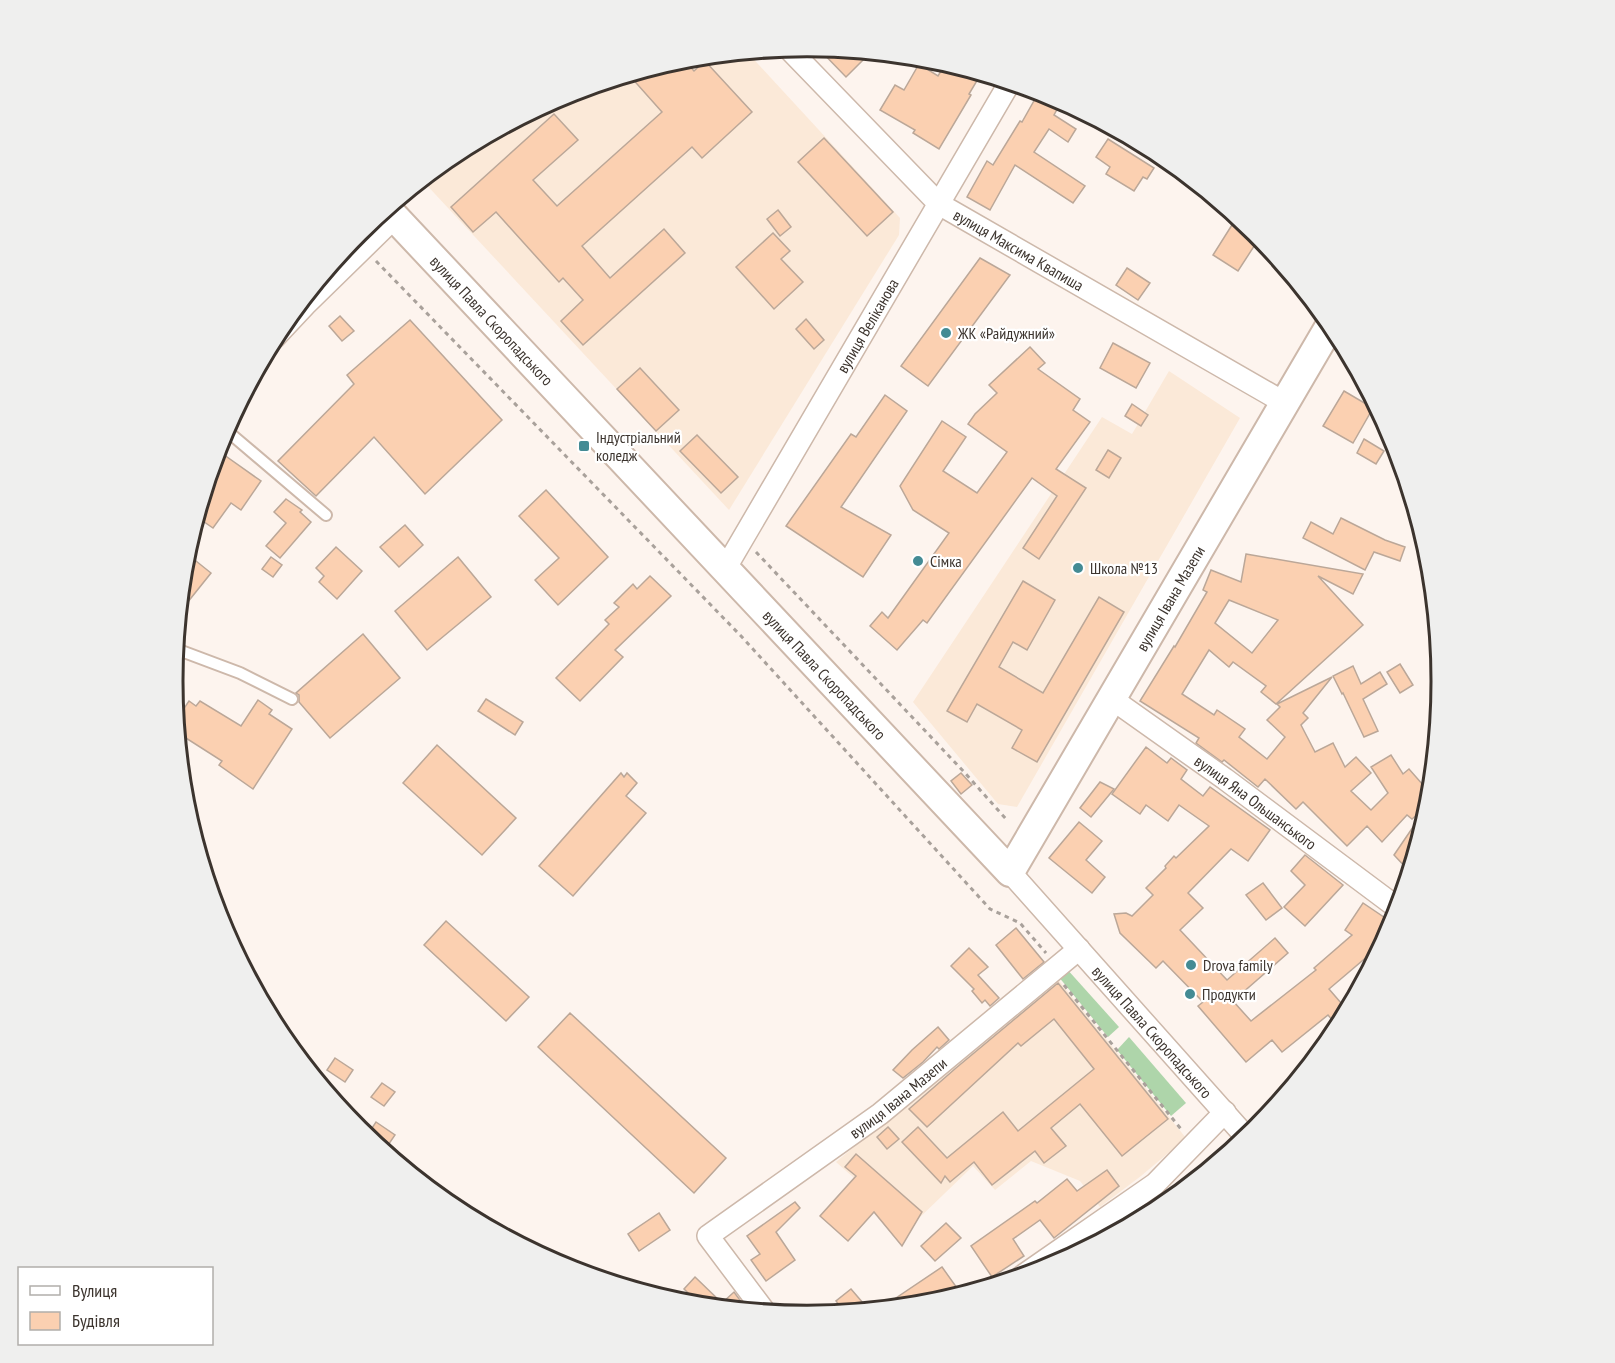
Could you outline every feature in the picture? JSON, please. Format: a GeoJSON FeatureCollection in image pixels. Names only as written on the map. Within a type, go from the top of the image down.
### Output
{"type":"FeatureCollection","features":[{"type":"Feature","properties":{"kind":"street","name":"вулиця Максима Квапиша"},"geometry":{"type":"LineString","coordinates":[[797,57],[939,204],[1285,403]]}},
{"type":"Feature","properties":{"kind":"street","name":"вулиця Веліканова"},"geometry":{"type":"LineString","coordinates":[[725,569],[1006,89]]}},
{"type":"Feature","properties":{"kind":"street","name":"вулиця Павла Скоропадського"},"geometry":{"type":"LineString","coordinates":[[393,215],[1010,872],[1241,1131]]}},
{"type":"Feature","properties":{"kind":"street","name":"вулиця Павла Скоропадського"},"geometry":{"type":"LineString","coordinates":[[328,282],[378,229]]}},
{"type":"Feature","properties":{"kind":"street","name":"вулиця Івана Мазепи"},"geometry":{"type":"LineString","coordinates":[[1010,872],[1326,333]]}},
{"type":"Feature","properties":{"kind":"street","name":"вулиця Яна Ольшанського"},"geometry":{"type":"LineString","coordinates":[[1112,699],[1216,772],[1391,903]]}},
{"type":"Feature","properties":{"kind":"street","name":"вулиця Івана Мазепи"},"geometry":{"type":"LineString","coordinates":[[759,1304],[708,1236],[880,1114],[1079,949]]}},
{"type":"Feature","properties":{"kind":"street"},"geometry":{"type":"LineString","coordinates":[[1052,1255],[1155,1184],[1225,1112]]}},
{"type":"Feature","properties":{"kind":"lane"},"geometry":{"type":"LineString","coordinates":[[234,437],[326,515]]}},
{"type":"Feature","properties":{"kind":"lane"},"geometry":{"type":"LineString","coordinates":[[184,652],[240,673],[292,699]]}},
{"type":"Feature","properties":{"kind":"path"},"geometry":{"type":"LineString","coordinates":[[363,247],[741,636],[990,909],[1020,923],[1058,966],[1056,976],[1194,1144]]}},
{"type":"Feature","properties":{"kind":"path"},"geometry":{"type":"LineString","coordinates":[[753,549],[1006,819]]}},
{"type":"Feature","properties":{"kind":"shaded area"},"geometry":{"type":"Polygon","coordinates":[[[754,59],[900,218],[899,235],[729,510],[427,186],[461,162],[531,121],[607,90],[686,69],[754,59]]]}},
{"type":"Feature","properties":{"kind":"shaded area","name":"Школа №13"},"geometry":{"type":"Polygon","coordinates":[[[1169,371],[1240,418],[1017,807],[998,804],[913,702],[1102,417],[1132,434],[1169,371]]]}},
{"type":"Feature","properties":{"kind":"shaded area"},"geometry":{"type":"Polygon","coordinates":[[[1056,977],[1186,1138],[1141,1176],[1100,1207],[1080,1181],[1031,1161],[995,1190],[973,1166],[914,1223],[898,1217],[836,1162],[1056,977]]]}},
{"type":"Feature","properties":{"kind":"green space"},"geometry":{"type":"Polygon","coordinates":[[[1066,968],[1119,1027],[1108,1037],[1058,976],[1066,968]]]}},
{"type":"Feature","properties":{"kind":"green space"},"geometry":{"type":"Polygon","coordinates":[[[1129,1037],[1186,1103],[1171,1116],[1117,1050],[1129,1037]]]}},
{"type":"Feature","properties":{"kind":"building"},"geometry":{"type":"Polygon","coordinates":[[[827,57],[863,60],[846,77],[827,57]]]}},
{"type":"Feature","properties":{"kind":"building"},"geometry":{"type":"Polygon","coordinates":[[[709,65],[752,112],[702,158],[692,147],[582,246],[610,278],[664,229],[685,253],[583,345],[561,321],[583,300],[563,278],[559,282],[496,212],[473,232],[451,207],[554,114],[578,140],[533,180],[557,206],[662,112],[635,81],[686,69],[691,68],[694,71],[699,67],[709,65]]]}},
{"type":"Feature","properties":{"kind":"building"},"geometry":{"type":"Polygon","coordinates":[[[917,67],[926,68],[938,76],[941,72],[977,80],[939,149],[913,133],[915,130],[880,110],[895,85],[904,90],[917,67]]]}},
{"type":"Feature","properties":{"kind":"building"},"geometry":{"type":"Polygon","coordinates":[[[1034,100],[1057,110],[1054,115],[1076,129],[1068,142],[1049,129],[1034,152],[1085,186],[1073,203],[1015,165],[990,210],[967,197],[987,161],[993,165],[1020,121],[1022,122],[1034,100]]]}},
{"type":"Feature","properties":{"kind":"building"},"geometry":{"type":"Polygon","coordinates":[[[824,138],[893,212],[867,236],[798,162],[824,138]]]}},
{"type":"Feature","properties":{"kind":"building"},"geometry":{"type":"Polygon","coordinates":[[[1108,139],[1154,168],[1147,179],[1143,177],[1134,191],[1106,174],[1110,167],[1096,157],[1108,139]]]}},
{"type":"Feature","properties":{"kind":"building"},"geometry":{"type":"Polygon","coordinates":[[[778,210],[791,227],[780,236],[767,219],[778,210]]]}},
{"type":"Feature","properties":{"kind":"building"},"geometry":{"type":"Polygon","coordinates":[[[1232,224],[1254,246],[1238,271],[1213,255],[1232,224]]]}},
{"type":"Feature","properties":{"kind":"building"},"geometry":{"type":"Polygon","coordinates":[[[773,233],[790,251],[781,259],[803,282],[774,309],[736,267],[773,233]]]}},
{"type":"Feature","properties":{"kind":"building","name":"ЖК «Райдужний»"},"geometry":{"type":"Polygon","coordinates":[[[980,258],[1010,275],[928,386],[901,366],[980,258]]]}},
{"type":"Feature","properties":{"kind":"building"},"geometry":{"type":"Polygon","coordinates":[[[1127,268],[1150,283],[1138,300],[1116,285],[1127,268]]]}},
{"type":"Feature","properties":{"kind":"building"},"geometry":{"type":"Polygon","coordinates":[[[340,316],[354,331],[342,341],[329,326],[340,316]]]}},
{"type":"Feature","properties":{"kind":"building"},"geometry":{"type":"Polygon","coordinates":[[[806,319],[824,340],[814,349],[796,329],[806,319]]]}},
{"type":"Feature","properties":{"kind":"building"},"geometry":{"type":"Polygon","coordinates":[[[410,320],[502,420],[425,494],[374,437],[316,496],[278,461],[354,384],[347,375],[410,320]]]}},
{"type":"Feature","properties":{"kind":"building"},"geometry":{"type":"Polygon","coordinates":[[[1113,343],[1150,363],[1136,388],[1100,368],[1113,343]]]}},
{"type":"Feature","properties":{"kind":"building"},"geometry":{"type":"Polygon","coordinates":[[[1030,347],[1045,363],[1038,369],[1080,399],[1073,410],[1090,422],[1056,469],[1086,488],[1039,559],[1023,548],[1057,496],[1032,478],[927,623],[923,620],[897,650],[870,626],[882,612],[888,618],[949,533],[913,510],[900,486],[942,421],[966,437],[943,471],[977,493],[1007,452],[968,424],[997,393],[989,385],[1030,347]]]}},
{"type":"Feature","properties":{"kind":"building"},"geometry":{"type":"Polygon","coordinates":[[[640,368],[679,410],[656,431],[617,389],[640,368]]]}},
{"type":"Feature","properties":{"kind":"building"},"geometry":{"type":"Polygon","coordinates":[[[1344,391],[1368,405],[1371,412],[1353,443],[1323,426],[1344,391]]]}},
{"type":"Feature","properties":{"kind":"building"},"geometry":{"type":"Polygon","coordinates":[[[885,395],[907,411],[841,507],[891,535],[863,577],[786,526],[851,434],[856,437],[885,395]]]}},
{"type":"Feature","properties":{"kind":"building"},"geometry":{"type":"Polygon","coordinates":[[[1132,404],[1148,415],[1141,426],[1125,416],[1132,404]]]}},
{"type":"Feature","properties":{"kind":"building"},"geometry":{"type":"Polygon","coordinates":[[[697,435],[738,477],[721,493],[680,451],[697,435]]]}},
{"type":"Feature","properties":{"kind":"building"},"geometry":{"type":"Polygon","coordinates":[[[1364,439],[1384,451],[1376,464],[1357,453],[1364,439]]]}},
{"type":"Feature","properties":{"kind":"building"},"geometry":{"type":"Polygon","coordinates":[[[1108,450],[1121,458],[1109,478],[1096,470],[1108,450]]]}},
{"type":"Feature","properties":{"kind":"building"},"geometry":{"type":"Polygon","coordinates":[[[226,456],[261,481],[241,510],[231,503],[213,528],[204,522],[226,456]]]}},
{"type":"Feature","properties":{"kind":"building"},"geometry":{"type":"Polygon","coordinates":[[[546,490],[608,557],[558,605],[535,580],[559,558],[519,516],[546,490]]]}},
{"type":"Feature","properties":{"kind":"building"},"geometry":{"type":"Polygon","coordinates":[[[286,499],[302,510],[300,512],[311,522],[280,558],[266,546],[286,523],[274,512],[286,499]]]}},
{"type":"Feature","properties":{"kind":"building"},"geometry":{"type":"Polygon","coordinates":[[[1341,518],[1385,540],[1405,547],[1400,561],[1374,552],[1365,570],[1303,538],[1311,522],[1333,534],[1341,518]]]}},
{"type":"Feature","properties":{"kind":"building"},"geometry":{"type":"Polygon","coordinates":[[[405,525],[423,545],[399,567],[380,547],[405,525]]]}},
{"type":"Feature","properties":{"kind":"building"},"geometry":{"type":"Polygon","coordinates":[[[336,547],[362,571],[337,599],[319,582],[324,576],[316,568],[336,547]]]}},
{"type":"Feature","properties":{"kind":"building"},"geometry":{"type":"Polygon","coordinates":[[[1246,554],[1363,574],[1353,594],[1318,576],[1363,625],[1276,704],[1261,692],[1266,686],[1233,662],[1229,667],[1209,650],[1182,694],[1214,715],[1217,710],[1245,729],[1239,737],[1267,759],[1285,737],[1267,720],[1280,707],[1277,704],[1332,677],[1303,713],[1308,718],[1301,725],[1315,752],[1333,743],[1345,767],[1356,757],[1371,773],[1351,791],[1371,810],[1388,793],[1371,767],[1391,755],[1403,774],[1409,769],[1423,785],[1417,814],[1412,819],[1407,815],[1382,842],[1367,826],[1347,846],[1303,802],[1296,809],[1265,779],[1258,787],[1224,760],[1222,762],[1196,743],[1199,738],[1140,701],[1207,592],[1203,590],[1211,570],[1241,582],[1246,554]],[[1229,600],[1215,623],[1252,653],[1278,620],[1229,600]]]}},
{"type":"Feature","properties":{"kind":"building"},"geometry":{"type":"Polygon","coordinates":[[[271,557],[282,565],[273,577],[262,569],[271,557]]]}},
{"type":"Feature","properties":{"kind":"building"},"geometry":{"type":"Polygon","coordinates":[[[458,557],[491,597],[427,650],[395,611],[458,557]]]}},
{"type":"Feature","properties":{"kind":"building"},"geometry":{"type":"Polygon","coordinates":[[[195,560],[211,573],[188,602],[195,560]]]}},
{"type":"Feature","properties":{"kind":"building"},"geometry":{"type":"Polygon","coordinates":[[[650,576],[671,596],[615,650],[623,657],[580,701],[556,678],[609,624],[605,620],[619,607],[614,603],[633,584],[637,589],[650,576]]]}},
{"type":"Feature","properties":{"kind":"building"},"geometry":{"type":"Polygon","coordinates":[[[1023,581],[1055,600],[1027,650],[1013,642],[999,667],[1043,693],[1099,597],[1124,612],[1037,762],[1012,748],[1022,730],[977,704],[967,722],[947,711],[1023,581]]]}},
{"type":"Feature","properties":{"kind":"building"},"geometry":{"type":"Polygon","coordinates":[[[363,634],[400,678],[330,738],[299,702],[299,695],[296,693],[363,634]]]}},
{"type":"Feature","properties":{"kind":"building"},"geometry":{"type":"Polygon","coordinates":[[[1400,664],[1413,685],[1400,693],[1387,672],[1400,664]]]}},
{"type":"Feature","properties":{"kind":"building"},"geometry":{"type":"Polygon","coordinates":[[[1353,666],[1361,684],[1380,672],[1387,684],[1363,699],[1378,731],[1364,737],[1333,676],[1353,666]]]}},
{"type":"Feature","properties":{"kind":"building"},"geometry":{"type":"Polygon","coordinates":[[[486,699],[523,722],[515,735],[478,711],[486,699]]]}},
{"type":"Feature","properties":{"kind":"building"},"geometry":{"type":"Polygon","coordinates":[[[258,700],[272,710],[269,714],[292,729],[253,789],[219,765],[222,761],[186,738],[184,709],[189,701],[196,706],[200,701],[241,726],[258,700]]]}},
{"type":"Feature","properties":{"kind":"building"},"geometry":{"type":"Polygon","coordinates":[[[437,745],[516,818],[482,855],[403,783],[437,745]]]}},
{"type":"Feature","properties":{"kind":"building"},"geometry":{"type":"Polygon","coordinates":[[[1146,747],[1167,763],[1171,758],[1187,770],[1181,779],[1203,796],[1210,787],[1270,830],[1248,861],[1231,849],[1188,893],[1203,908],[1180,930],[1227,980],[1275,938],[1288,953],[1233,1001],[1251,1021],[1316,970],[1314,968],[1352,935],[1345,930],[1363,903],[1385,918],[1369,955],[1329,989],[1342,1004],[1332,1020],[1328,1015],[1282,1052],[1272,1040],[1246,1062],[1198,1006],[1203,1002],[1163,961],[1156,968],[1120,933],[1114,914],[1126,913],[1132,916],[1153,895],[1146,888],[1166,868],[1165,866],[1174,856],[1176,858],[1209,826],[1179,805],[1168,821],[1146,805],[1140,814],[1112,794],[1146,747]]]}},
{"type":"Feature","properties":{"kind":"building"},"geometry":{"type":"Polygon","coordinates":[[[621,773],[624,777],[627,773],[637,783],[626,796],[646,813],[573,896],[539,866],[621,773]]]}},
{"type":"Feature","properties":{"kind":"building"},"geometry":{"type":"Polygon","coordinates":[[[961,773],[972,785],[961,794],[951,781],[961,773]]]}},
{"type":"Feature","properties":{"kind":"building"},"geometry":{"type":"Polygon","coordinates":[[[1100,782],[1114,789],[1091,817],[1080,808],[1100,782]]]}},
{"type":"Feature","properties":{"kind":"building"},"geometry":{"type":"Polygon","coordinates":[[[1079,822],[1102,841],[1086,860],[1105,877],[1092,893],[1049,858],[1079,822]]]}},
{"type":"Feature","properties":{"kind":"building"},"geometry":{"type":"Polygon","coordinates":[[[1415,824],[1404,866],[1394,855],[1415,824]]]}},
{"type":"Feature","properties":{"kind":"building"},"geometry":{"type":"Polygon","coordinates":[[[1305,855],[1343,885],[1305,926],[1284,907],[1305,885],[1291,871],[1305,855]]]}},
{"type":"Feature","properties":{"kind":"building"},"geometry":{"type":"Polygon","coordinates":[[[1263,883],[1282,908],[1266,920],[1246,895],[1263,883]]]}},
{"type":"Feature","properties":{"kind":"building"},"geometry":{"type":"Polygon","coordinates":[[[446,921],[529,997],[506,1021],[424,945],[446,921]]]}},
{"type":"Feature","properties":{"kind":"building"},"geometry":{"type":"Polygon","coordinates":[[[1016,928],[1044,962],[1023,979],[996,945],[1016,928]]]}},
{"type":"Feature","properties":{"kind":"building"},"geometry":{"type":"Polygon","coordinates":[[[969,948],[988,967],[978,975],[999,998],[990,1006],[985,1000],[982,1003],[972,991],[974,989],[951,966],[969,948]]]}},
{"type":"Feature","properties":{"kind":"building"},"geometry":{"type":"Polygon","coordinates":[[[1058,983],[1168,1119],[1122,1156],[1080,1104],[1051,1128],[1066,1146],[1044,1163],[1035,1151],[992,1185],[974,1162],[950,1182],[945,1176],[941,1183],[902,1142],[918,1127],[947,1158],[1003,1112],[1018,1131],[1094,1069],[1054,1019],[1021,1046],[1018,1043],[927,1127],[909,1109],[1058,983]]]}},
{"type":"Feature","properties":{"kind":"building"},"geometry":{"type":"Polygon","coordinates":[[[570,1013],[726,1158],[694,1193],[538,1047],[570,1013]]]}},
{"type":"Feature","properties":{"kind":"building"},"geometry":{"type":"Polygon","coordinates":[[[938,1027],[949,1040],[939,1049],[937,1047],[903,1078],[893,1070],[912,1050],[938,1027]]]}},
{"type":"Feature","properties":{"kind":"building"},"geometry":{"type":"Polygon","coordinates":[[[335,1058],[353,1070],[345,1082],[327,1070],[335,1058]]]}},
{"type":"Feature","properties":{"kind":"building"},"geometry":{"type":"Polygon","coordinates":[[[382,1083],[395,1092],[384,1106],[371,1097],[382,1083]]]}},
{"type":"Feature","properties":{"kind":"building"},"geometry":{"type":"Polygon","coordinates":[[[376,1122],[395,1135],[389,1144],[372,1128],[376,1122]]]}},
{"type":"Feature","properties":{"kind":"building"},"geometry":{"type":"Polygon","coordinates":[[[888,1127],[899,1139],[887,1149],[877,1137],[888,1127]]]}},
{"type":"Feature","properties":{"kind":"building"},"geometry":{"type":"Polygon","coordinates":[[[856,1154],[922,1212],[902,1246],[874,1212],[848,1241],[820,1216],[856,1176],[845,1167],[856,1154]]]}},
{"type":"Feature","properties":{"kind":"building"},"geometry":{"type":"Polygon","coordinates":[[[1107,1170],[1119,1186],[1054,1238],[1040,1220],[1013,1239],[1024,1256],[992,1277],[971,1246],[1035,1201],[1037,1203],[1067,1179],[1077,1191],[1107,1170]]]}},
{"type":"Feature","properties":{"kind":"building"},"geometry":{"type":"Polygon","coordinates":[[[795,1202],[800,1208],[776,1232],[795,1260],[766,1281],[751,1260],[760,1254],[747,1236],[795,1202]]]}},
{"type":"Feature","properties":{"kind":"building"},"geometry":{"type":"Polygon","coordinates":[[[659,1213],[670,1230],[639,1251],[628,1234],[659,1213]]]}},
{"type":"Feature","properties":{"kind":"building"},"geometry":{"type":"Polygon","coordinates":[[[946,1223],[961,1238],[935,1261],[921,1246],[946,1223]]]}},
{"type":"Feature","properties":{"kind":"building"},"geometry":{"type":"Polygon","coordinates":[[[942,1267],[957,1288],[929,1294],[892,1300],[942,1267]]]}},
{"type":"Feature","properties":{"kind":"building"},"geometry":{"type":"Polygon","coordinates":[[[695,1277],[719,1300],[690,1295],[684,1289],[695,1277]]]}},
{"type":"Feature","properties":{"kind":"building"},"geometry":{"type":"Polygon","coordinates":[[[851,1289],[863,1303],[839,1305],[836,1301],[851,1289]]]}},
{"type":"Feature","properties":{"kind":"building"},"geometry":{"type":"Polygon","coordinates":[[[734,1292],[742,1303],[724,1301],[734,1292]]]}},
{"type":"Feature","properties":{"kind":"place","name":"ЖК «Райдужний»"},"geometry":{"type":"Point","coordinates":[946,333]}},
{"type":"Feature","properties":{"kind":"place","name":"Індустріальний коледж"},"geometry":{"type":"Point","coordinates":[584,446]}},
{"type":"Feature","properties":{"kind":"place","name":"Сімка"},"geometry":{"type":"Point","coordinates":[918,561]}},
{"type":"Feature","properties":{"kind":"place","name":"Школа №13"},"geometry":{"type":"Point","coordinates":[1078,568]}},
{"type":"Feature","properties":{"kind":"place","name":"Drova family"},"geometry":{"type":"Point","coordinates":[1191,965]}},
{"type":"Feature","properties":{"kind":"place","name":"Продукти"},"geometry":{"type":"Point","coordinates":[1190,994]}}]}
